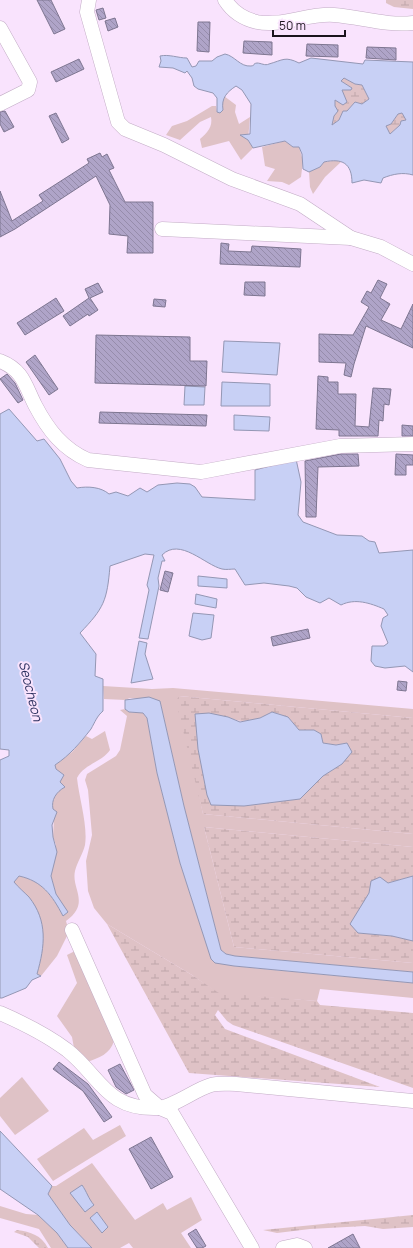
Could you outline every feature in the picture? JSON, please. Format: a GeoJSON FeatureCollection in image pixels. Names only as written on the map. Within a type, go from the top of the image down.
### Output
{"type":"FeatureCollection","features":[{"type":"Feature","properties":{"kind":"street"},"geometry":{"type":"LineString","coordinates":[[89,0],[87,12],[118,122],[125,129],[164,145],[232,179],[300,204],[351,238]]}},
{"type":"Feature","properties":{"kind":"street"},"geometry":{"type":"LineString","coordinates":[[225,0],[230,8],[242,17],[257,22],[278,22],[332,15],[396,25],[413,23]]}},
{"type":"Feature","properties":{"kind":"street"},"geometry":{"type":"LineString","coordinates":[[0,28],[30,82],[28,90],[0,104]]}},
{"type":"Feature","properties":{"kind":"street"},"geometry":{"type":"LineString","coordinates":[[162,229],[351,238],[381,247],[413,264]]}},
{"type":"Feature","properties":{"kind":"street"},"geometry":{"type":"LineString","coordinates":[[0,361],[8,364],[20,372],[49,429],[72,453],[88,460],[201,472],[340,446],[413,444]]}},
{"type":"Feature","properties":{"kind":"street"},"geometry":{"type":"LineString","coordinates":[[72,930],[145,1095],[160,1108],[172,1113],[252,1248]]}},
{"type":"Feature","properties":{"kind":"street"},"geometry":{"type":"LineString","coordinates":[[0,1013],[46,1036],[66,1050],[86,1067],[100,1085],[115,1098],[130,1106],[160,1108],[211,1085],[236,1084],[413,1101]]}},
{"type":"Feature","properties":{"kind":"street"},"geometry":{"type":"LineString","coordinates":[[283,1248],[298,1245],[305,1248]]}},
{"type":"Feature","properties":{"kind":"green space"},"geometry":{"type":"Polygon","coordinates":[[[386,0],[413,0],[413,9],[394,7],[386,3],[386,0]]]}},
{"type":"Feature","properties":{"kind":"green space"},"geometry":{"type":"Polygon","coordinates":[[[344,78],[355,84],[362,85],[369,99],[362,104],[355,102],[347,111],[343,112],[339,120],[332,125],[335,100],[342,90],[351,90],[352,88],[341,81],[344,78]]]}},
{"type":"Feature","properties":{"kind":"green space"},"geometry":{"type":"Polygon","coordinates":[[[224,96],[236,105],[235,112],[239,124],[250,117],[248,140],[253,148],[241,160],[229,141],[202,148],[200,139],[210,127],[211,117],[200,122],[180,140],[166,135],[172,126],[187,121],[212,106],[216,106],[217,112],[223,110],[222,104],[224,96]]]}},
{"type":"Feature","properties":{"kind":"green space"},"geometry":{"type":"Polygon","coordinates":[[[402,113],[407,120],[401,121],[400,125],[390,134],[385,126],[391,124],[398,114],[402,113]]]}},
{"type":"Feature","properties":{"kind":"green space"},"geometry":{"type":"Polygon","coordinates":[[[285,141],[293,147],[299,147],[303,161],[301,177],[289,185],[282,182],[267,181],[275,169],[265,166],[262,147],[285,141]]]}},
{"type":"Feature","properties":{"kind":"green space"},"geometry":{"type":"Polygon","coordinates":[[[342,161],[325,177],[313,194],[310,187],[309,172],[320,167],[324,162],[342,161]]]}},
{"type":"Feature","properties":{"kind":"green space"},"geometry":{"type":"Polygon","coordinates":[[[103,686],[152,689],[173,688],[413,709],[413,718],[179,696],[203,814],[413,834],[413,847],[204,827],[234,947],[413,963],[413,972],[235,956],[226,954],[221,950],[184,806],[160,701],[130,698],[125,700],[104,699],[103,686]]]}},
{"type":"Feature","properties":{"kind":"green space"},"geometry":{"type":"Polygon","coordinates":[[[179,696],[413,718],[413,834],[203,814],[176,701],[179,696]],[[272,712],[250,721],[240,721],[228,717],[198,749],[212,805],[244,806],[300,799],[323,776],[342,764],[347,743],[336,745],[323,743],[321,734],[314,730],[299,730],[288,717],[272,712]]]}},
{"type":"Feature","properties":{"kind":"green space"},"geometry":{"type":"Polygon","coordinates":[[[125,709],[129,712],[143,713],[147,718],[157,773],[180,863],[211,958],[214,962],[234,966],[413,983],[413,998],[320,989],[317,1001],[219,994],[192,975],[107,924],[94,908],[88,891],[86,861],[92,835],[88,790],[85,780],[87,774],[116,756],[120,750],[127,716],[120,710],[125,709]]]}},
{"type":"Feature","properties":{"kind":"green space"},"geometry":{"type":"Polygon","coordinates":[[[105,731],[110,750],[107,754],[84,769],[77,778],[86,837],[85,845],[77,864],[74,878],[79,902],[73,914],[66,921],[69,932],[57,956],[41,976],[37,974],[39,967],[29,897],[13,882],[19,876],[34,881],[46,890],[55,901],[63,915],[67,912],[56,894],[51,876],[56,845],[53,837],[54,819],[52,804],[60,782],[55,765],[72,752],[86,736],[92,739],[105,731]]]}},
{"type":"Feature","properties":{"kind":"green space"},"geometry":{"type":"Polygon","coordinates":[[[204,827],[413,847],[413,876],[388,883],[372,881],[369,893],[363,904],[358,933],[392,936],[413,941],[413,963],[234,947],[204,827]]]}},
{"type":"Feature","properties":{"kind":"green space"},"geometry":{"type":"Polygon","coordinates":[[[107,924],[219,993],[317,1001],[320,1005],[413,1013],[413,1088],[233,1025],[227,1021],[218,1010],[215,1015],[225,1029],[380,1087],[189,1073],[107,924]]]}},
{"type":"Feature","properties":{"kind":"green space"},"geometry":{"type":"Polygon","coordinates":[[[75,951],[114,1041],[107,1052],[100,1057],[87,1062],[74,1048],[72,1037],[57,1016],[77,983],[67,955],[75,951]]]}},
{"type":"Feature","properties":{"kind":"green space"},"geometry":{"type":"Polygon","coordinates":[[[22,1077],[49,1111],[15,1135],[0,1116],[0,1098],[22,1077]]]}},
{"type":"Feature","properties":{"kind":"green space"},"geometry":{"type":"Polygon","coordinates":[[[120,1125],[126,1136],[53,1181],[37,1159],[84,1128],[93,1140],[120,1125]]]}},
{"type":"Feature","properties":{"kind":"green space"},"geometry":{"type":"Polygon","coordinates":[[[92,1163],[135,1220],[163,1203],[167,1210],[191,1197],[202,1220],[181,1233],[191,1248],[133,1248],[129,1243],[120,1248],[92,1248],[70,1225],[48,1194],[52,1186],[56,1186],[92,1163]],[[97,1212],[90,1218],[102,1233],[108,1227],[97,1212]]]}},
{"type":"Feature","properties":{"kind":"green space"},"geometry":{"type":"Polygon","coordinates":[[[0,1206],[26,1214],[38,1215],[57,1233],[68,1248],[51,1248],[39,1229],[0,1218],[0,1206]]]}},
{"type":"Feature","properties":{"kind":"green space"},"geometry":{"type":"Polygon","coordinates":[[[413,1215],[413,1227],[383,1229],[365,1226],[310,1229],[277,1233],[263,1230],[413,1215]]]}},
{"type":"Feature","properties":{"kind":"green space"},"geometry":{"type":"Polygon","coordinates":[[[17,1230],[39,1237],[48,1248],[39,1248],[28,1237],[14,1232],[17,1230]]]}},
{"type":"Feature","properties":{"kind":"water"},"geometry":{"type":"Polygon","coordinates":[[[225,54],[229,55],[247,66],[257,63],[268,65],[284,59],[299,63],[311,58],[363,64],[365,60],[413,62],[413,175],[390,175],[383,178],[381,183],[364,180],[352,183],[352,176],[348,167],[341,162],[324,162],[320,167],[309,172],[303,169],[302,154],[299,147],[293,147],[285,141],[253,148],[248,140],[240,135],[250,134],[251,104],[242,90],[236,86],[227,93],[223,102],[223,110],[220,113],[217,112],[217,98],[213,93],[198,89],[194,86],[192,78],[187,71],[185,73],[173,68],[159,67],[161,61],[160,56],[167,55],[187,58],[192,67],[196,66],[199,61],[212,61],[225,54]],[[344,78],[341,81],[352,88],[351,90],[342,90],[347,102],[343,105],[335,100],[335,106],[338,111],[334,116],[332,125],[339,120],[343,111],[347,111],[355,102],[362,104],[369,99],[362,85],[355,84],[344,78]],[[402,113],[398,114],[391,124],[386,126],[390,134],[400,125],[401,121],[406,120],[402,113]]]}},
{"type":"Feature","properties":{"kind":"water"},"geometry":{"type":"Polygon","coordinates":[[[224,341],[280,343],[277,375],[222,372],[224,341]]]}},
{"type":"Feature","properties":{"kind":"water"},"geometry":{"type":"Polygon","coordinates":[[[222,382],[270,384],[270,406],[221,406],[222,382]]]}},
{"type":"Feature","properties":{"kind":"water"},"geometry":{"type":"Polygon","coordinates":[[[185,386],[205,387],[204,405],[184,405],[185,386]]]}},
{"type":"Feature","properties":{"kind":"water","name":"Seocheon"},"geometry":{"type":"Polygon","coordinates":[[[9,409],[37,441],[44,439],[60,459],[71,481],[77,488],[94,488],[109,494],[116,492],[128,496],[140,488],[147,492],[158,485],[177,483],[190,484],[195,487],[202,497],[255,500],[255,470],[296,459],[301,482],[298,515],[303,522],[337,535],[362,536],[369,541],[375,542],[379,553],[413,550],[413,672],[405,666],[385,668],[375,666],[371,661],[372,646],[384,646],[388,643],[381,626],[383,618],[388,615],[384,609],[362,602],[352,602],[341,605],[329,598],[320,603],[306,597],[297,588],[289,586],[264,583],[245,585],[235,569],[222,569],[215,567],[184,550],[177,549],[169,550],[162,555],[165,561],[162,561],[158,578],[159,586],[148,639],[139,638],[149,590],[147,585],[154,555],[145,554],[110,566],[106,596],[103,603],[94,617],[80,633],[96,654],[95,676],[103,679],[103,711],[79,744],[55,765],[56,769],[64,775],[60,782],[65,787],[59,791],[53,802],[53,809],[57,812],[52,825],[53,837],[57,852],[51,876],[56,894],[68,912],[63,916],[46,890],[34,881],[19,876],[14,882],[29,897],[35,906],[42,925],[42,954],[37,974],[41,976],[32,980],[26,988],[0,998],[0,760],[9,756],[9,750],[0,749],[0,414],[9,409]]]}},
{"type":"Feature","properties":{"kind":"water"},"geometry":{"type":"Polygon","coordinates":[[[234,415],[270,417],[269,431],[234,430],[234,415]]]}},
{"type":"Feature","properties":{"kind":"water"},"geometry":{"type":"Polygon","coordinates":[[[198,576],[227,579],[227,588],[198,586],[198,576]]]}},
{"type":"Feature","properties":{"kind":"water"},"geometry":{"type":"Polygon","coordinates":[[[196,594],[217,599],[216,608],[195,604],[196,594]]]}},
{"type":"Feature","properties":{"kind":"water"},"geometry":{"type":"Polygon","coordinates":[[[193,613],[214,615],[211,638],[202,640],[189,636],[193,613]]]}},
{"type":"Feature","properties":{"kind":"water"},"geometry":{"type":"Polygon","coordinates":[[[139,641],[147,643],[145,654],[153,679],[131,683],[139,641]]]}},
{"type":"Feature","properties":{"kind":"water"},"geometry":{"type":"Polygon","coordinates":[[[149,697],[160,701],[184,806],[221,950],[226,954],[235,956],[413,972],[413,983],[234,966],[215,963],[211,959],[180,863],[157,773],[147,718],[143,713],[129,712],[125,709],[125,700],[149,697]]]}},
{"type":"Feature","properties":{"kind":"water"},"geometry":{"type":"Polygon","coordinates":[[[272,712],[288,717],[299,730],[314,730],[321,734],[323,743],[336,745],[347,743],[352,752],[342,764],[323,776],[300,799],[244,806],[211,805],[207,795],[198,749],[195,714],[209,713],[228,717],[240,722],[260,718],[272,712]]]}},
{"type":"Feature","properties":{"kind":"water"},"geometry":{"type":"Polygon","coordinates":[[[413,876],[413,941],[392,936],[358,933],[350,924],[369,893],[371,881],[380,877],[388,883],[413,876]]]}},
{"type":"Feature","properties":{"kind":"water"},"geometry":{"type":"Polygon","coordinates":[[[0,1131],[52,1186],[48,1194],[70,1225],[92,1248],[68,1248],[57,1233],[38,1215],[0,1189],[0,1131]]]}},
{"type":"Feature","properties":{"kind":"water"},"geometry":{"type":"Polygon","coordinates":[[[82,1185],[94,1205],[85,1212],[70,1193],[82,1185]]]}},
{"type":"Feature","properties":{"kind":"water"},"geometry":{"type":"Polygon","coordinates":[[[97,1212],[108,1227],[102,1233],[90,1218],[97,1212]]]}},
{"type":"Feature","properties":{"kind":"building"},"geometry":{"type":"Polygon","coordinates":[[[37,0],[51,0],[65,29],[54,34],[37,0]]]}},
{"type":"Feature","properties":{"kind":"building"},"geometry":{"type":"Polygon","coordinates":[[[103,8],[106,18],[99,20],[96,10],[103,8]]]}},
{"type":"Feature","properties":{"kind":"building"},"geometry":{"type":"Polygon","coordinates":[[[115,18],[118,27],[108,31],[105,21],[115,18]]]}},
{"type":"Feature","properties":{"kind":"building"},"geometry":{"type":"Polygon","coordinates":[[[198,22],[210,22],[209,52],[197,51],[198,22]]]}},
{"type":"Feature","properties":{"kind":"building"},"geometry":{"type":"Polygon","coordinates":[[[244,41],[272,42],[272,55],[243,53],[244,41]]]}},
{"type":"Feature","properties":{"kind":"building"},"geometry":{"type":"Polygon","coordinates":[[[307,44],[338,45],[338,57],[306,56],[307,44]]]}},
{"type":"Feature","properties":{"kind":"building"},"geometry":{"type":"Polygon","coordinates":[[[367,47],[396,48],[396,60],[366,58],[367,47]]]}},
{"type":"Feature","properties":{"kind":"building"},"geometry":{"type":"Polygon","coordinates":[[[79,59],[84,69],[56,82],[51,72],[79,59]]]}},
{"type":"Feature","properties":{"kind":"building"},"geometry":{"type":"Polygon","coordinates":[[[5,111],[14,127],[4,132],[0,124],[0,112],[5,111]]]}},
{"type":"Feature","properties":{"kind":"building"},"geometry":{"type":"Polygon","coordinates":[[[56,113],[69,139],[62,143],[49,116],[56,113]]]}},
{"type":"Feature","properties":{"kind":"building"},"geometry":{"type":"Polygon","coordinates":[[[100,153],[102,157],[107,154],[114,168],[109,170],[125,202],[153,202],[153,253],[127,253],[128,236],[109,234],[110,205],[96,176],[15,229],[0,237],[0,191],[12,221],[43,201],[39,195],[89,163],[87,159],[100,153]]]}},
{"type":"Feature","properties":{"kind":"building"},"geometry":{"type":"Polygon","coordinates":[[[221,243],[229,244],[228,251],[251,252],[252,246],[301,249],[300,267],[220,264],[221,243]]]}},
{"type":"Feature","properties":{"kind":"building"},"geometry":{"type":"Polygon","coordinates":[[[378,280],[387,284],[380,298],[390,304],[381,320],[401,329],[413,304],[413,348],[366,326],[351,377],[344,375],[346,363],[319,362],[319,334],[353,335],[369,307],[361,302],[367,291],[371,293],[378,280]]]}},
{"type":"Feature","properties":{"kind":"building"},"geometry":{"type":"Polygon","coordinates":[[[245,282],[265,282],[265,296],[244,295],[245,282]]]}},
{"type":"Feature","properties":{"kind":"building"},"geometry":{"type":"Polygon","coordinates":[[[98,283],[103,292],[90,298],[98,310],[89,316],[88,314],[70,326],[63,316],[89,298],[85,289],[98,283]]]}},
{"type":"Feature","properties":{"kind":"building"},"geometry":{"type":"Polygon","coordinates":[[[56,298],[64,311],[25,335],[17,323],[56,298]]]}},
{"type":"Feature","properties":{"kind":"building"},"geometry":{"type":"Polygon","coordinates":[[[154,299],[166,300],[165,307],[153,306],[154,299]]]}},
{"type":"Feature","properties":{"kind":"building"},"geometry":{"type":"Polygon","coordinates":[[[96,335],[190,337],[190,361],[207,361],[206,386],[95,383],[96,335]]]}},
{"type":"Feature","properties":{"kind":"building"},"geometry":{"type":"Polygon","coordinates":[[[35,355],[58,389],[49,395],[26,362],[35,355]]]}},
{"type":"Feature","properties":{"kind":"building"},"geometry":{"type":"Polygon","coordinates":[[[7,374],[15,383],[23,400],[18,403],[0,379],[7,374]]]}},
{"type":"Feature","properties":{"kind":"building"},"geometry":{"type":"Polygon","coordinates":[[[318,376],[328,377],[328,382],[338,382],[338,394],[356,394],[355,426],[369,427],[373,388],[391,389],[389,405],[384,404],[383,421],[379,420],[378,436],[339,436],[339,430],[316,429],[318,376]]]}},
{"type":"Feature","properties":{"kind":"building"},"geometry":{"type":"Polygon","coordinates":[[[100,412],[207,415],[206,426],[99,423],[100,412]]]}},
{"type":"Feature","properties":{"kind":"building"},"geometry":{"type":"Polygon","coordinates":[[[402,425],[413,426],[413,436],[402,436],[402,425]]]}},
{"type":"Feature","properties":{"kind":"building"},"geometry":{"type":"Polygon","coordinates":[[[341,454],[358,454],[359,466],[318,467],[316,517],[306,517],[305,461],[341,454]]]}},
{"type":"Feature","properties":{"kind":"building"},"geometry":{"type":"Polygon","coordinates":[[[396,454],[413,455],[413,465],[406,465],[406,475],[395,475],[396,454]]]}},
{"type":"Feature","properties":{"kind":"building"},"geometry":{"type":"Polygon","coordinates":[[[165,571],[173,573],[168,592],[160,590],[165,571]]]}},
{"type":"Feature","properties":{"kind":"building"},"geometry":{"type":"Polygon","coordinates":[[[308,629],[310,638],[273,646],[271,637],[308,629]]]}},
{"type":"Feature","properties":{"kind":"building"},"geometry":{"type":"Polygon","coordinates":[[[398,681],[407,682],[406,691],[397,690],[398,681]]]}},
{"type":"Feature","properties":{"kind":"building"},"geometry":{"type":"Polygon","coordinates":[[[59,1062],[88,1084],[112,1117],[104,1122],[83,1091],[53,1069],[59,1062]]]}},
{"type":"Feature","properties":{"kind":"building"},"geometry":{"type":"Polygon","coordinates":[[[120,1064],[134,1090],[126,1094],[116,1087],[108,1070],[120,1064]]]}},
{"type":"Feature","properties":{"kind":"building"},"geometry":{"type":"Polygon","coordinates":[[[151,1137],[173,1177],[151,1189],[129,1149],[151,1137]]]}},
{"type":"Feature","properties":{"kind":"building"},"geometry":{"type":"Polygon","coordinates":[[[196,1229],[206,1246],[202,1248],[197,1248],[188,1234],[196,1229]]]}},
{"type":"Feature","properties":{"kind":"building"},"geometry":{"type":"Polygon","coordinates":[[[353,1234],[360,1248],[328,1248],[353,1234]]]}}]}
